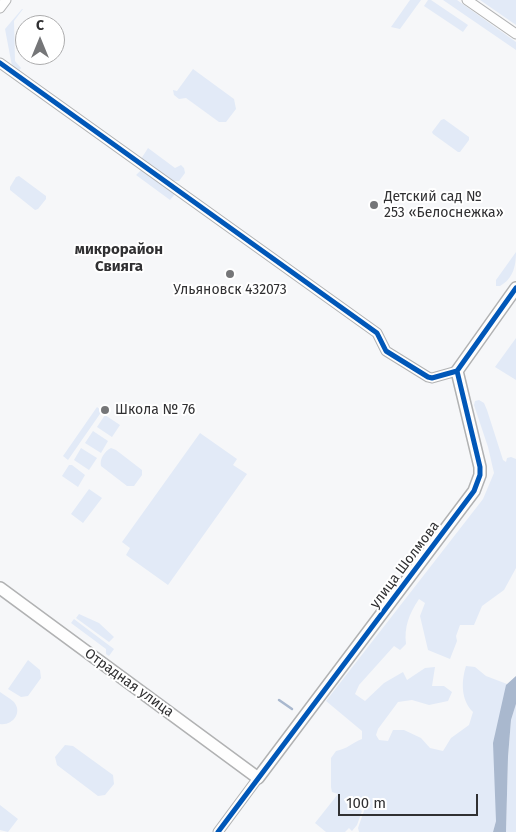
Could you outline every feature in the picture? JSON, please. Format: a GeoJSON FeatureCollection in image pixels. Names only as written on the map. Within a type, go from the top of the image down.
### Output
{"type":"FeatureCollection","features":[{"type":"Feature","properties":{"kind":"street"},"geometry":{"type":"LineString","coordinates":[[0,8],[6,0]]}},
{"type":"Feature","properties":{"kind":"street"},"geometry":{"type":"LineString","coordinates":[[467,0],[516,34]]}},
{"type":"Feature","properties":{"kind":"street"},"geometry":{"type":"LineString","coordinates":[[0,63],[377,333],[386,351],[428,377],[432,378],[457,371],[516,288]]}},
{"type":"Feature","properties":{"kind":"street","name":"улица Шолмова"},"geometry":{"type":"LineString","coordinates":[[218,832],[474,491],[480,475],[480,466],[457,371]]}},
{"type":"Feature","properties":{"kind":"street","name":"Отрадная улица"},"geometry":{"type":"LineString","coordinates":[[0,588],[258,778]]}},
{"type":"Feature","properties":{"kind":"shaded area"},"geometry":{"type":"Polygon","coordinates":[[[410,0],[421,0],[400,29],[391,27],[410,0]]]}},
{"type":"Feature","properties":{"kind":"shaded area"},"geometry":{"type":"Polygon","coordinates":[[[428,0],[431,0],[468,25],[463,32],[424,6],[428,0]]]}},
{"type":"Feature","properties":{"kind":"shaded area"},"geometry":{"type":"Polygon","coordinates":[[[443,0],[457,0],[516,42],[516,50],[443,0]]]}},
{"type":"Feature","properties":{"kind":"shaded area"},"geometry":{"type":"Polygon","coordinates":[[[480,0],[516,0],[516,25],[480,0]]]}},
{"type":"Feature","properties":{"kind":"shaded area"},"geometry":{"type":"Polygon","coordinates":[[[15,17],[15,65],[18,65],[21,68],[18,72],[12,66],[5,29],[15,17]]]}},
{"type":"Feature","properties":{"kind":"shaded area"},"geometry":{"type":"Polygon","coordinates":[[[193,69],[234,99],[236,109],[226,122],[219,122],[186,98],[179,99],[174,95],[173,90],[177,91],[193,69]]]}},
{"type":"Feature","properties":{"kind":"shaded area"},"geometry":{"type":"Polygon","coordinates":[[[444,119],[469,137],[469,140],[460,152],[432,132],[441,120],[444,119]]]}},
{"type":"Feature","properties":{"kind":"shaded area"},"geometry":{"type":"Polygon","coordinates":[[[148,148],[175,168],[181,165],[184,168],[185,173],[179,181],[172,181],[141,159],[148,148]]]}},
{"type":"Feature","properties":{"kind":"shaded area"},"geometry":{"type":"Polygon","coordinates":[[[141,170],[175,194],[170,200],[136,175],[141,170]]]}},
{"type":"Feature","properties":{"kind":"shaded area"},"geometry":{"type":"Polygon","coordinates":[[[19,176],[46,196],[46,199],[38,209],[35,210],[10,190],[16,177],[19,176]]]}},
{"type":"Feature","properties":{"kind":"shaded area"},"geometry":{"type":"Polygon","coordinates":[[[516,252],[511,276],[500,286],[496,286],[496,280],[516,252]]]}},
{"type":"Feature","properties":{"kind":"shaded area"},"geometry":{"type":"Polygon","coordinates":[[[516,338],[516,380],[495,367],[516,338]]]}},
{"type":"Feature","properties":{"kind":"shaded area"},"geometry":{"type":"Polygon","coordinates":[[[479,400],[484,403],[487,410],[503,460],[506,462],[507,458],[511,457],[516,459],[516,568],[504,590],[482,606],[474,625],[460,625],[456,636],[457,641],[450,659],[428,650],[420,616],[425,603],[419,599],[408,621],[406,644],[400,650],[394,646],[359,685],[355,694],[365,701],[384,683],[403,672],[407,680],[425,668],[435,667],[432,686],[444,686],[452,692],[448,701],[429,705],[412,700],[398,702],[378,729],[376,735],[379,740],[388,741],[393,730],[404,730],[421,738],[430,748],[443,751],[451,738],[469,725],[473,712],[466,702],[463,690],[466,666],[475,667],[486,676],[507,684],[496,821],[493,832],[359,832],[358,828],[366,805],[359,796],[350,799],[345,798],[362,811],[357,825],[352,831],[349,828],[345,832],[326,832],[315,823],[338,794],[332,792],[331,787],[331,758],[336,751],[362,739],[362,731],[326,701],[483,499],[494,473],[488,447],[474,405],[475,401],[479,400]]]}},
{"type":"Feature","properties":{"kind":"shaded area"},"geometry":{"type":"Polygon","coordinates":[[[97,407],[102,411],[68,460],[63,456],[97,407]]]}},
{"type":"Feature","properties":{"kind":"shaded area"},"geometry":{"type":"Polygon","coordinates":[[[105,415],[120,425],[112,437],[97,427],[105,415]]]}},
{"type":"Feature","properties":{"kind":"shaded area"},"geometry":{"type":"Polygon","coordinates":[[[93,431],[108,441],[101,453],[85,443],[93,431]]]}},
{"type":"Feature","properties":{"kind":"shaded area"},"geometry":{"type":"Polygon","coordinates":[[[200,433],[237,459],[233,465],[247,474],[168,585],[126,555],[130,548],[122,542],[200,433]]]}},
{"type":"Feature","properties":{"kind":"shaded area"},"geometry":{"type":"Polygon","coordinates":[[[81,448],[97,458],[89,470],[74,460],[81,448]]]}},
{"type":"Feature","properties":{"kind":"shaded area"},"geometry":{"type":"Polygon","coordinates":[[[111,448],[142,470],[142,475],[134,486],[127,486],[101,466],[103,456],[111,448]]]}},
{"type":"Feature","properties":{"kind":"shaded area"},"geometry":{"type":"Polygon","coordinates":[[[69,465],[72,465],[85,475],[78,487],[62,476],[69,465]]]}},
{"type":"Feature","properties":{"kind":"shaded area"},"geometry":{"type":"Polygon","coordinates":[[[89,489],[102,498],[83,523],[71,514],[89,489]]]}},
{"type":"Feature","properties":{"kind":"shaded area"},"geometry":{"type":"Polygon","coordinates":[[[79,614],[99,623],[114,637],[109,642],[76,618],[79,614]]]}},
{"type":"Feature","properties":{"kind":"shaded area"},"geometry":{"type":"Polygon","coordinates":[[[74,619],[114,649],[109,656],[106,654],[106,649],[71,623],[74,619]]]}},
{"type":"Feature","properties":{"kind":"shaded area"},"geometry":{"type":"Polygon","coordinates":[[[28,660],[40,670],[41,678],[28,696],[21,697],[8,689],[28,660]]]}},
{"type":"Feature","properties":{"kind":"shaded area"},"geometry":{"type":"Polygon","coordinates":[[[0,692],[14,702],[16,706],[17,714],[9,723],[0,724],[0,692]]]}},
{"type":"Feature","properties":{"kind":"shaded area"},"geometry":{"type":"Polygon","coordinates":[[[516,704],[516,832],[506,832],[508,757],[511,720],[516,704]]]}},
{"type":"Feature","properties":{"kind":"shaded area"},"geometry":{"type":"Polygon","coordinates":[[[65,745],[73,746],[113,775],[114,784],[105,795],[98,796],[57,765],[55,757],[65,745]]]}},
{"type":"Feature","properties":{"kind":"shaded area"},"geometry":{"type":"Polygon","coordinates":[[[0,805],[18,819],[8,832],[0,830],[0,805]]]}},
{"type":"Feature","properties":{"kind":"water"},"geometry":{"type":"Polygon","coordinates":[[[516,676],[516,704],[511,720],[508,757],[506,832],[493,832],[496,821],[493,743],[506,685],[516,676]]]}},
{"type":"Feature","properties":{"kind":"waterway"},"geometry":{"type":"LineString","coordinates":[[279,700],[292,709]]}},
{"type":"Feature","properties":{"kind":"cycle path"},"geometry":{"type":"LineString","coordinates":[[0,63],[377,333],[386,351],[428,377],[432,378],[457,371]]}},
{"type":"Feature","properties":{"kind":"cycle path"},"geometry":{"type":"LineString","coordinates":[[218,832],[474,491],[480,475],[480,467],[457,371],[516,288]]}},
{"type":"Feature","properties":{"kind":"place","name":"Детский сад № 253 «Белоснежка»"},"geometry":{"type":"Point","coordinates":[374,205]}},
{"type":"Feature","properties":{"kind":"place","name":"Ульяновск 432073"},"geometry":{"type":"Point","coordinates":[230,274]}},
{"type":"Feature","properties":{"kind":"place","name":"Школа № 76"},"geometry":{"type":"Point","coordinates":[105,410]}},
{"type":"Feature","properties":{"kind":"district","name":"микрорайон Свияга"},"geometry":{"type":"Point","coordinates":[119,258]}}]}
